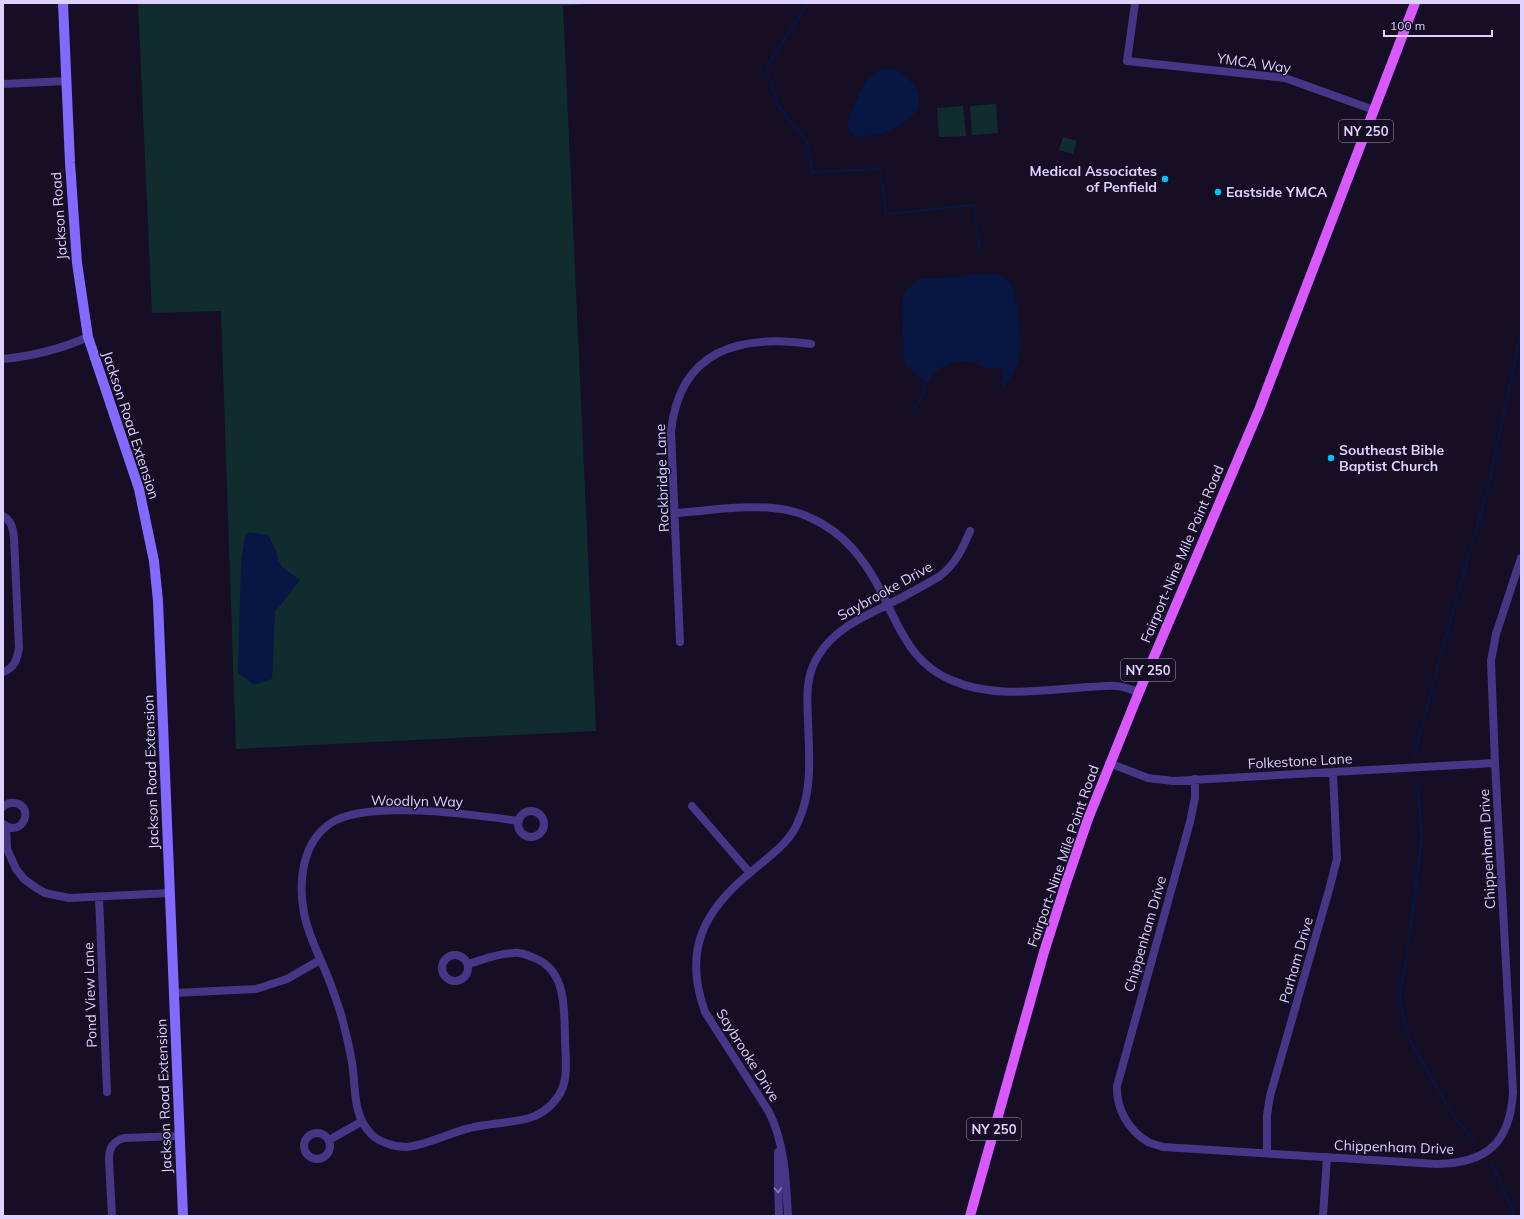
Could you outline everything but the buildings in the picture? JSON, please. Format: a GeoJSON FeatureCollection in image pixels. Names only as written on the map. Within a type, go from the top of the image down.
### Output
{"type":"FeatureCollection","features":[{"type":"Feature","properties":{"kind":"main road","name":"Fairport-Nine Mile Point Road"},"geometry":{"type":"LineString","coordinates":[[970,1216],[1044,952],[1070,871],[1109,763],[1259,410],[1415,3]]}},
{"type":"Feature","properties":{"kind":"street","name":"Jackson Road"},"geometry":{"type":"LineString","coordinates":[[63,3],[70,163],[77,263],[88,337]]}},
{"type":"Feature","properties":{"kind":"street","name":"YMCA Way"},"geometry":{"type":"LineString","coordinates":[[1135,3],[1126,61],[1285,78],[1374,110]]}},
{"type":"Feature","properties":{"kind":"street"},"geometry":{"type":"LineString","coordinates":[[3,84],[66,81]]}},
{"type":"Feature","properties":{"kind":"street"},"geometry":{"type":"LineString","coordinates":[[3,359],[62,348],[88,337]]}},
{"type":"Feature","properties":{"kind":"street","name":"Jackson Road Extension"},"geometry":{"type":"LineString","coordinates":[[88,337],[139,489],[154,561],[158,601],[183,1216]]}},
{"type":"Feature","properties":{"kind":"street","name":"Rockbridge Lane"},"geometry":{"type":"LineString","coordinates":[[680,642],[676,513],[671,431],[676,406],[687,381],[708,360],[728,348],[740,345],[769,342],[811,344]]}},
{"type":"Feature","properties":{"kind":"street"},"geometry":{"type":"LineString","coordinates":[[676,513],[773,508],[811,518],[828,527],[844,539],[861,558],[873,576],[908,644],[919,659],[949,680],[968,687],[987,691],[1006,692],[1116,686],[1139,692]]}},
{"type":"Feature","properties":{"kind":"street"},"geometry":{"type":"LineString","coordinates":[[3,516],[8,519],[11,524],[14,538],[19,648],[16,662],[12,667],[3,672]]}},
{"type":"Feature","properties":{"kind":"street","name":"Saybrooke Drive"},"geometry":{"type":"LineString","coordinates":[[788,1216],[786,1179],[776,1126],[769,1112],[705,1012],[699,995],[696,978],[698,945],[703,928],[721,900],[787,840],[798,823],[809,776],[807,689],[811,672],[817,657],[827,643],[854,621],[940,576],[952,567],[962,551],[970,530]]}},
{"type":"Feature","properties":{"kind":"street","name":"Chippenham Drive"},"geometry":{"type":"LineString","coordinates":[[1196,780],[1195,798],[1190,822],[1120,1070],[1117,1086],[1117,1101],[1120,1110],[1132,1128],[1148,1142],[1162,1147],[1437,1164],[1466,1161],[1478,1157],[1496,1143],[1508,1125],[1511,1115],[1513,1092],[1491,676],[1492,650],[1496,634],[1521,558]]}},
{"type":"Feature","properties":{"kind":"street","name":"Folkestone Lane"},"geometry":{"type":"LineString","coordinates":[[1109,763],[1156,780],[1172,781],[1495,764]]}},
{"type":"Feature","properties":{"kind":"street","name":"Parham Drive"},"geometry":{"type":"LineString","coordinates":[[1266,1153],[1267,1115],[1270,1096],[1337,859],[1333,773]]}},
{"type":"Feature","properties":{"kind":"street"},"geometry":{"type":"LineString","coordinates":[[3,807],[8,803],[17,803],[25,812],[24,820],[18,826],[10,828],[5,825]]}},
{"type":"Feature","properties":{"kind":"street"},"geometry":{"type":"LineString","coordinates":[[692,806],[750,873]]}},
{"type":"Feature","properties":{"kind":"street","name":"Woodlyn Way"},"geometry":{"type":"LineString","coordinates":[[361,1122],[357,1109],[348,1040],[334,992],[307,926],[301,881],[302,869],[306,855],[312,843],[321,831],[330,823],[342,817],[373,811],[443,812],[519,821]]}},
{"type":"Feature","properties":{"kind":"street"},"geometry":{"type":"LineString","coordinates":[[5,825],[7,849],[11,860],[24,879],[34,888],[56,896],[69,898],[170,893]]}},
{"type":"Feature","properties":{"kind":"street","name":"Pond View Lane"},"geometry":{"type":"LineString","coordinates":[[99,897],[107,1092]]}},
{"type":"Feature","properties":{"kind":"street"},"geometry":{"type":"LineString","coordinates":[[329,1140],[361,1122],[372,1135],[382,1142],[394,1146],[405,1147],[471,1127],[535,1116],[545,1111],[557,1099],[564,1083],[566,1070],[563,1000],[560,982],[555,974],[540,959],[515,952],[468,964]]}},
{"type":"Feature","properties":{"kind":"street"},"geometry":{"type":"LineString","coordinates":[[174,993],[256,989],[287,979],[320,960]]}},
{"type":"Feature","properties":{"kind":"street"},"geometry":{"type":"LineString","coordinates":[[112,1216],[109,1151],[112,1144],[124,1138],[179,1136]]}},
{"type":"Feature","properties":{"kind":"street","name":"Saybrooke Drive"},"geometry":{"type":"LineString","coordinates":[[779,1137],[779,1216]]}},
{"type":"Feature","properties":{"kind":"street"},"geometry":{"type":"LineString","coordinates":[[1323,1216],[1327,1157]]}},
{"type":"Feature","properties":{"kind":"green space"},"geometry":{"type":"Polygon","coordinates":[[[138,3],[596,3],[563,6],[596,731],[236,749],[221,311],[152,313],[138,3]]]}},
{"type":"Feature","properties":{"kind":"green space"},"geometry":{"type":"Polygon","coordinates":[[[996,104],[998,133],[972,135],[970,106],[996,104]]]}},
{"type":"Feature","properties":{"kind":"green space"},"geometry":{"type":"Polygon","coordinates":[[[963,106],[966,136],[939,137],[937,108],[963,106]]]}},
{"type":"Feature","properties":{"kind":"green space"},"geometry":{"type":"Polygon","coordinates":[[[1063,137],[1077,141],[1073,154],[1059,150],[1063,137]]]}},
{"type":"Feature","properties":{"kind":"water"},"geometry":{"type":"Polygon","coordinates":[[[881,69],[897,71],[904,75],[918,93],[919,104],[914,114],[905,122],[880,133],[856,137],[850,132],[848,127],[852,109],[868,79],[881,69]]]}},
{"type":"Feature","properties":{"kind":"water"},"geometry":{"type":"Polygon","coordinates":[[[974,274],[1000,275],[1007,279],[1011,284],[1017,305],[1020,332],[1018,362],[1015,370],[1002,391],[1003,369],[987,368],[972,361],[956,362],[944,366],[933,373],[927,383],[907,366],[904,359],[902,308],[903,297],[906,290],[920,279],[962,277],[974,274]]]}},
{"type":"Feature","properties":{"kind":"water"},"geometry":{"type":"Polygon","coordinates":[[[249,532],[268,535],[277,553],[278,560],[283,568],[300,580],[275,612],[272,679],[254,685],[238,673],[241,561],[245,536],[249,532]]]}},
{"type":"Feature","properties":{"kind":"waterway"},"geometry":{"type":"LineString","coordinates":[[808,3],[766,68],[779,107],[808,143],[812,172],[880,169],[886,214],[974,205],[979,248]]}},
{"type":"Feature","properties":{"kind":"waterway"},"geometry":{"type":"LineString","coordinates":[[1414,757],[1441,654],[1489,484],[1521,331]]}},
{"type":"Feature","properties":{"kind":"waterway"},"geometry":{"type":"LineString","coordinates":[[911,412],[921,399],[927,383]]}},
{"type":"Feature","properties":{"kind":"waterway"},"geometry":{"type":"LineString","coordinates":[[1417,782],[1422,835],[1404,975],[1400,989],[1401,1007],[1410,1041],[1452,1113],[1474,1141]]}},
{"type":"Feature","properties":{"kind":"waterway"},"geometry":{"type":"LineString","coordinates":[[1492,1163],[1515,1216]]}},
{"type":"Feature","properties":{"kind":"place","name":"Medical Associates of Penfield"},"geometry":{"type":"Point","coordinates":[1165,179]}},
{"type":"Feature","properties":{"kind":"place","name":"Eastside YMCA"},"geometry":{"type":"Point","coordinates":[1218,192]}},
{"type":"Feature","properties":{"kind":"place","name":"Southeast Bible Baptist Church"},"geometry":{"type":"Point","coordinates":[1331,458]}}]}
